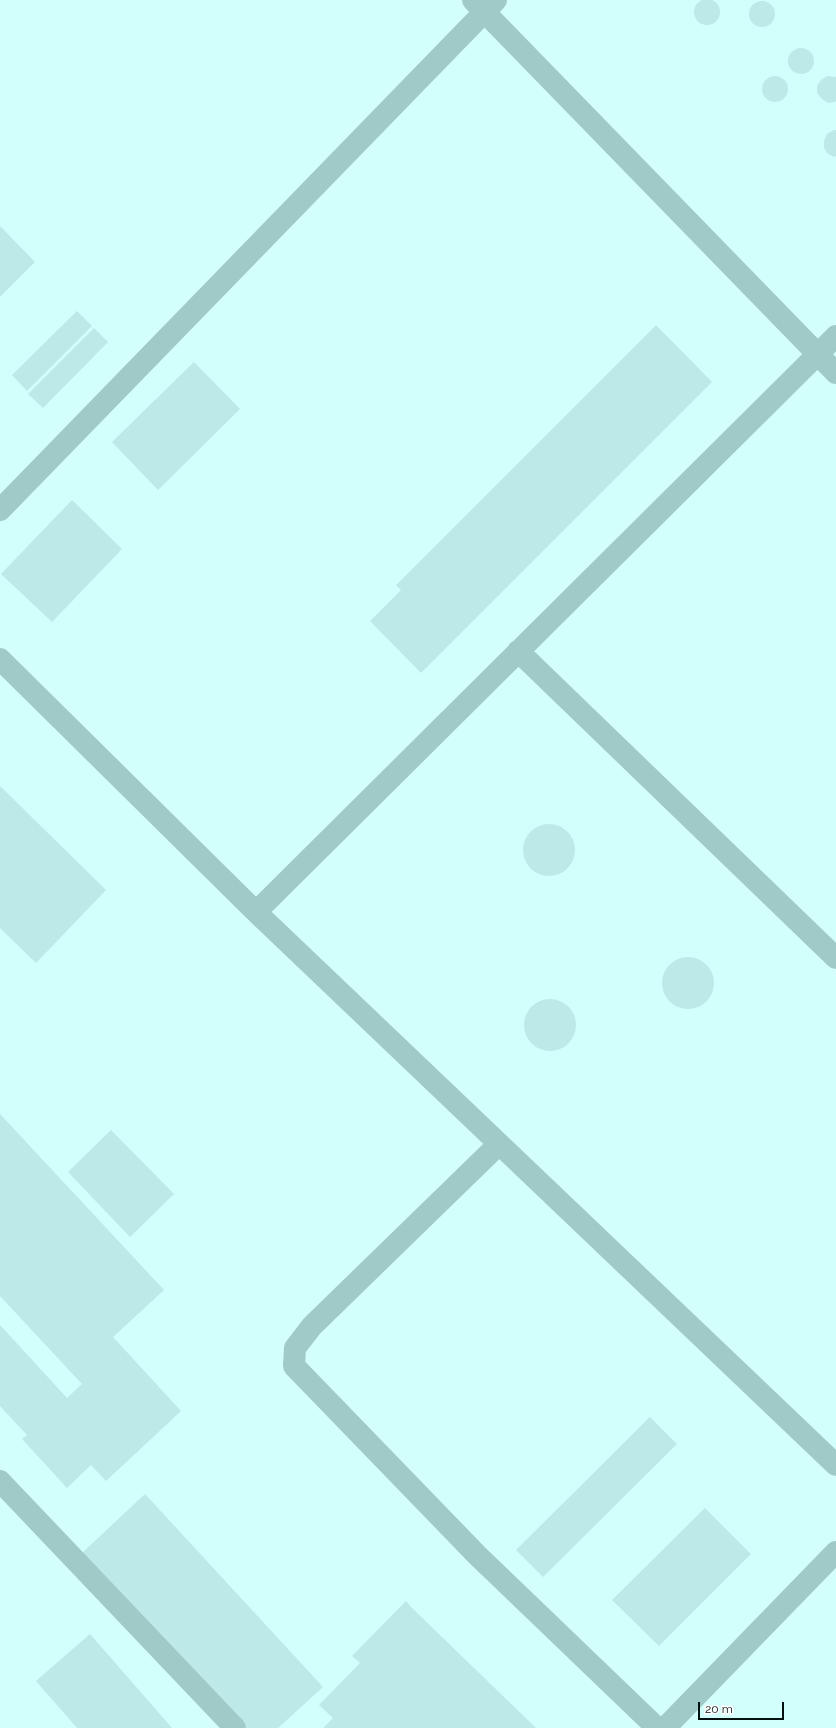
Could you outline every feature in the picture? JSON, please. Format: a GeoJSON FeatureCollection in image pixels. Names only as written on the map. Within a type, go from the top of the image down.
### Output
{"type":"FeatureCollection","features":[{"type":"Feature","properties":{"kind":"lane"},"geometry":{"type":"LineString","coordinates":[[0,510],[485,4],[836,373]]}},
{"type":"Feature","properties":{"kind":"lane"},"geometry":{"type":"LineString","coordinates":[[256,912],[836,336]]}},
{"type":"Feature","properties":{"kind":"lane"},"geometry":{"type":"LineString","coordinates":[[518,651],[836,958]]}},
{"type":"Feature","properties":{"kind":"lane"},"geometry":{"type":"LineString","coordinates":[[0,659],[256,912],[836,1465]]}},
{"type":"Feature","properties":{"kind":"lane"},"geometry":{"type":"LineString","coordinates":[[499,1144],[312,1326],[295,1348],[294,1366],[477,1555],[657,1728]]}},
{"type":"Feature","properties":{"kind":"lane"},"geometry":{"type":"LineString","coordinates":[[0,1481],[235,1728]]}},
{"type":"Feature","properties":{"kind":"lane"},"geometry":{"type":"LineString","coordinates":[[665,1728],[836,1552]]}},
{"type":"Feature","properties":{"kind":"shaded area"},"geometry":{"type":"Polygon","coordinates":[[[0,0],[836,0],[836,1728],[0,1728],[0,0]]]}},
{"type":"Feature","properties":{"kind":"building"},"geometry":{"type":"Polygon","coordinates":[[[707,-1],[716,3],[720,12],[716,21],[707,25],[698,21],[694,12],[698,3],[707,-1]]]}},
{"type":"Feature","properties":{"kind":"building"},"geometry":{"type":"Polygon","coordinates":[[[762,1],[771,5],[775,14],[771,23],[762,27],[753,23],[749,14],[753,5],[762,1]]]}},
{"type":"Feature","properties":{"kind":"building"},"geometry":{"type":"Polygon","coordinates":[[[801,48],[810,52],[814,61],[810,70],[801,74],[792,70],[788,61],[792,52],[801,48]]]}},
{"type":"Feature","properties":{"kind":"building"},"geometry":{"type":"Polygon","coordinates":[[[775,76],[784,80],[788,89],[784,98],[775,102],[766,98],[762,89],[766,80],[775,76]]]}},
{"type":"Feature","properties":{"kind":"building"},"geometry":{"type":"Polygon","coordinates":[[[827,76],[836,77],[835,102],[828,103],[817,93],[817,86],[821,80],[827,76]]]}},
{"type":"Feature","properties":{"kind":"building"},"geometry":{"type":"Polygon","coordinates":[[[836,130],[835,157],[828,154],[824,148],[824,141],[827,134],[836,130]]]}},
{"type":"Feature","properties":{"kind":"building"},"geometry":{"type":"Polygon","coordinates":[[[0,226],[35,262],[0,297],[0,226]]]}},
{"type":"Feature","properties":{"kind":"building"},"geometry":{"type":"Polygon","coordinates":[[[77,311],[92,326],[27,391],[12,375],[77,311]]]}},
{"type":"Feature","properties":{"kind":"building"},"geometry":{"type":"Polygon","coordinates":[[[656,325],[712,382],[421,673],[370,621],[401,590],[396,585],[656,325]]]}},
{"type":"Feature","properties":{"kind":"building"},"geometry":{"type":"Polygon","coordinates":[[[94,328],[108,342],[43,408],[28,394],[94,328]]]}},
{"type":"Feature","properties":{"kind":"building"},"geometry":{"type":"Polygon","coordinates":[[[194,362],[240,409],[158,490],[112,442],[194,362]]]}},
{"type":"Feature","properties":{"kind":"building"},"geometry":{"type":"Polygon","coordinates":[[[72,500],[122,549],[52,622],[1,574],[72,500]]]}},
{"type":"Feature","properties":{"kind":"building"},"geometry":{"type":"Polygon","coordinates":[[[0,786],[106,890],[36,963],[0,928],[0,786]]]}},
{"type":"Feature","properties":{"kind":"building"},"geometry":{"type":"Polygon","coordinates":[[[544,824],[554,824],[568,831],[575,845],[575,855],[568,869],[554,876],[544,876],[534,872],[527,865],[523,855],[523,845],[527,835],[534,828],[544,824]]]}},
{"type":"Feature","properties":{"kind":"building"},"geometry":{"type":"Polygon","coordinates":[[[683,957],[693,957],[707,964],[714,978],[714,988],[707,1002],[693,1009],[683,1009],[673,1005],[666,998],[662,988],[662,978],[666,968],[673,961],[683,957]]]}},
{"type":"Feature","properties":{"kind":"building"},"geometry":{"type":"Polygon","coordinates":[[[545,999],[555,999],[569,1006],[576,1020],[576,1030],[569,1044],[555,1051],[545,1051],[535,1047],[528,1040],[524,1030],[524,1020],[528,1010],[535,1003],[545,999]]]}},
{"type":"Feature","properties":{"kind":"building"},"geometry":{"type":"Polygon","coordinates":[[[0,1114],[164,1290],[113,1337],[181,1411],[106,1481],[91,1465],[67,1488],[22,1439],[27,1435],[0,1406],[0,1325],[67,1398],[82,1384],[0,1296],[0,1114]]]}},
{"type":"Feature","properties":{"kind":"building"},"geometry":{"type":"Polygon","coordinates":[[[111,1130],[174,1194],[130,1237],[68,1172],[111,1130]]]}},
{"type":"Feature","properties":{"kind":"building"},"geometry":{"type":"Polygon","coordinates":[[[650,1417],[677,1444],[543,1577],[516,1550],[650,1417]]]}},
{"type":"Feature","properties":{"kind":"building"},"geometry":{"type":"Polygon","coordinates":[[[145,1494],[323,1687],[278,1728],[244,1728],[82,1553],[145,1494]]]}},
{"type":"Feature","properties":{"kind":"building"},"geometry":{"type":"Polygon","coordinates":[[[705,1508],[751,1554],[659,1646],[612,1600],[705,1508]]]}},
{"type":"Feature","properties":{"kind":"building"},"geometry":{"type":"Polygon","coordinates":[[[406,1601],[536,1728],[323,1728],[333,1718],[319,1705],[360,1663],[352,1656],[406,1601]]]}},
{"type":"Feature","properties":{"kind":"building"},"geometry":{"type":"Polygon","coordinates":[[[90,1634],[172,1728],[77,1728],[36,1681],[90,1634]]]}}]}
